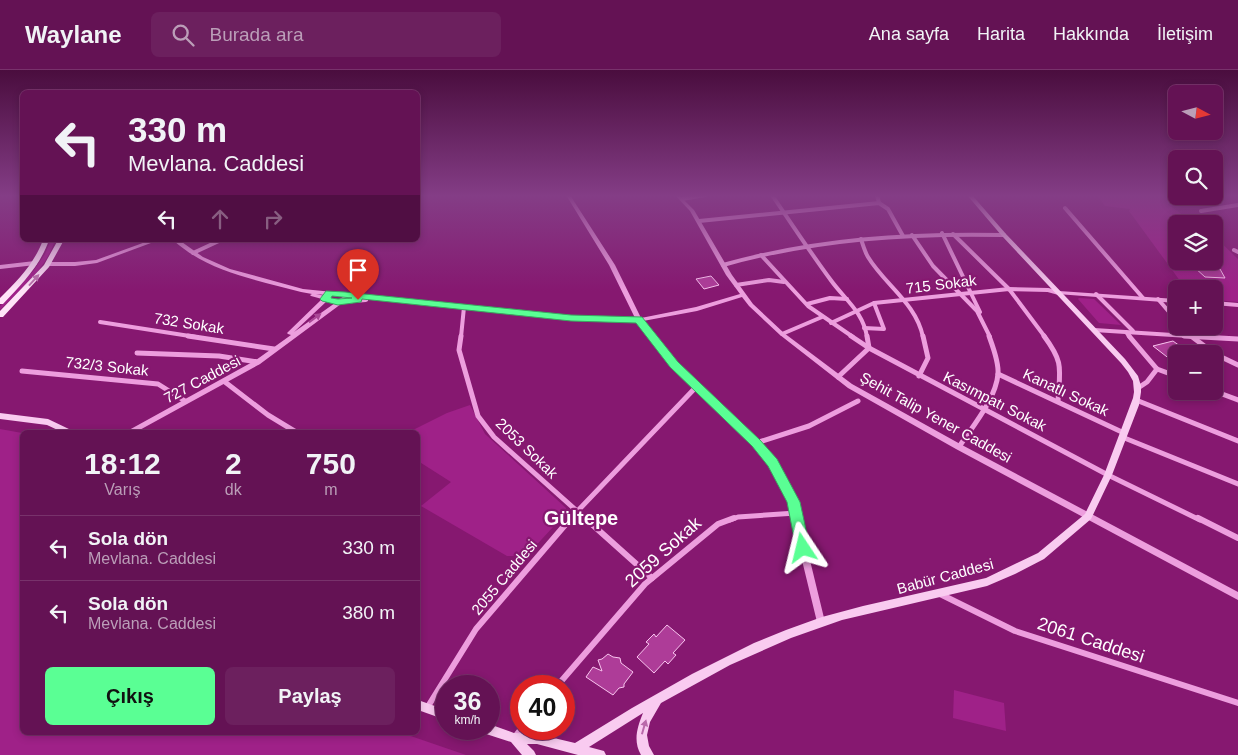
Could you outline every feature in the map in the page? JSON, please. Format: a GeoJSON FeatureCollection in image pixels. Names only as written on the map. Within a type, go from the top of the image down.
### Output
{"type":"FeatureCollection","features":[{"type":"Feature","properties":{"kind":"main road"},"geometry":{"type":"LineString","coordinates":[[998,227],[1131,369],[1136,378],[1138,388]]}},
{"type":"Feature","properties":{"kind":"main road"},"geometry":{"type":"LineString","coordinates":[[0,302],[35,263],[44,249],[46,242]]}},
{"type":"Feature","properties":{"kind":"main road"},"geometry":{"type":"LineString","coordinates":[[0,315],[49,264],[61,242]]}},
{"type":"Feature","properties":{"kind":"main road","name":"Babür Caddesi"},"geometry":{"type":"LineString","coordinates":[[577,748],[658,700],[745,653],[821,622],[987,582],[1041,556],[1088,516],[1108,475],[1136,400],[1138,388]]}},
{"type":"Feature","properties":{"kind":"main road"},"geometry":{"type":"LineString","coordinates":[[0,416],[48,422],[64,430]]}},
{"type":"Feature","properties":{"kind":"main road"},"geometry":{"type":"LineString","coordinates":[[648,755],[644,751],[642,735],[644,724],[658,700]]}},
{"type":"Feature","properties":{"kind":"main road"},"geometry":{"type":"LineString","coordinates":[[422,707],[435,711]]}},
{"type":"Feature","properties":{"kind":"main road"},"geometry":{"type":"LineString","coordinates":[[522,740],[530,755]]}},
{"type":"Feature","properties":{"kind":"main road"},"geometry":{"type":"LineString","coordinates":[[541,740],[600,755]]}},
{"type":"Feature","properties":{"kind":"street"},"geometry":{"type":"LineString","coordinates":[[588,227],[612,265],[639,320],[674,365],[756,443],[772,463],[784,483],[794,502],[806,564],[821,622]]}},
{"type":"Feature","properties":{"kind":"street","name":"Şehit Talip Yener Caddesi"},"geometry":{"type":"LineString","coordinates":[[702,227],[723,265],[743,295],[782,334],[867,397],[1238,596]]}},
{"type":"Feature","properties":{"kind":"street"},"geometry":{"type":"LineString","coordinates":[[794,227],[831,281],[858,310],[865,324],[864,328],[869,348],[838,377]]}},
{"type":"Feature","properties":{"kind":"street"},"geometry":{"type":"LineString","coordinates":[[898,227],[903,236]]}},
{"type":"Feature","properties":{"kind":"street"},"geometry":{"type":"LineString","coordinates":[[1081,227],[1143,298]]}},
{"type":"Feature","properties":{"kind":"street"},"geometry":{"type":"LineString","coordinates":[[723,265],[761,254],[861,239],[942,233],[1004,234]]}},
{"type":"Feature","properties":{"kind":"street"},"geometry":{"type":"LineString","coordinates":[[942,233],[972,292],[980,310],[981,319]]}},
{"type":"Feature","properties":{"kind":"street"},"geometry":{"type":"LineString","coordinates":[[952,233],[1009,289],[1056,352],[1060,362],[1058,401]]}},
{"type":"Feature","properties":{"kind":"street"},"geometry":{"type":"LineString","coordinates":[[912,235],[934,266],[977,310],[995,354],[998,374],[985,409],[959,447]]}},
{"type":"Feature","properties":{"kind":"street"},"geometry":{"type":"LineString","coordinates":[[861,239],[868,257],[905,301],[921,326],[928,358],[919,376]]}},
{"type":"Feature","properties":{"kind":"street"},"geometry":{"type":"LineString","coordinates":[[49,264],[75,264],[97,261],[150,242]]}},
{"type":"Feature","properties":{"kind":"street"},"geometry":{"type":"LineString","coordinates":[[179,242],[193,253],[228,270],[325,299],[338,302],[384,298]]}},
{"type":"Feature","properties":{"kind":"street"},"geometry":{"type":"LineString","coordinates":[[193,253],[217,242]]}},
{"type":"Feature","properties":{"kind":"street","name":"Kasımpatı Sokak"},"geometry":{"type":"LineString","coordinates":[[761,254],[807,304],[822,317],[869,348],[1108,475],[1238,538]]}},
{"type":"Feature","properties":{"kind":"street"},"geometry":{"type":"LineString","coordinates":[[0,267],[35,263]]}},
{"type":"Feature","properties":{"kind":"street"},"geometry":{"type":"LineString","coordinates":[[736,284],[769,280],[785,282]]}},
{"type":"Feature","properties":{"kind":"street","name":"715 Sokak"},"geometry":{"type":"LineString","coordinates":[[831,323],[874,303],[1009,289],[1048,290],[1059,293]]}},
{"type":"Feature","properties":{"kind":"street"},"geometry":{"type":"LineString","coordinates":[[303,291],[571,318],[639,320],[697,309],[743,295]]}},
{"type":"Feature","properties":{"kind":"street","name":"727 Caddesi"},"geometry":{"type":"LineString","coordinates":[[281,343],[303,318],[330,293]]}},
{"type":"Feature","properties":{"kind":"street"},"geometry":{"type":"LineString","coordinates":[[1059,293],[1168,300]]}},
{"type":"Feature","properties":{"kind":"street"},"geometry":{"type":"LineString","coordinates":[[1096,294],[1133,332]]}},
{"type":"Feature","properties":{"kind":"street","name":"727 Caddesi"},"geometry":{"type":"LineString","coordinates":[[134,430],[185,401],[225,382],[258,362],[281,343],[349,295]]}},
{"type":"Feature","properties":{"kind":"street"},"geometry":{"type":"LineString","coordinates":[[807,304],[830,298],[847,299]]}},
{"type":"Feature","properties":{"kind":"street"},"geometry":{"type":"LineString","coordinates":[[1158,299],[1168,311]]}},
{"type":"Feature","properties":{"kind":"street"},"geometry":{"type":"LineString","coordinates":[[864,328],[884,329],[874,303]]}},
{"type":"Feature","properties":{"kind":"street"},"geometry":{"type":"LineString","coordinates":[[1223,304],[1238,305]]}},
{"type":"Feature","properties":{"kind":"street","name":"2053 Sokak"},"geometry":{"type":"LineString","coordinates":[[464,307],[459,350],[478,416],[494,437],[652,578]]}},
{"type":"Feature","properties":{"kind":"street"},"geometry":{"type":"LineString","coordinates":[[782,334],[822,317]]}},
{"type":"Feature","properties":{"kind":"street","name":"732 Sokak"},"geometry":{"type":"LineString","coordinates":[[100,322],[274,349]]}},
{"type":"Feature","properties":{"kind":"street"},"geometry":{"type":"LineString","coordinates":[[1094,330],[1238,339]]}},
{"type":"Feature","properties":{"kind":"street"},"geometry":{"type":"LineString","coordinates":[[1126,332],[1157,369],[1168,373]]}},
{"type":"Feature","properties":{"kind":"street"},"geometry":{"type":"LineString","coordinates":[[1190,336],[1225,360],[1238,365]]}},
{"type":"Feature","properties":{"kind":"street"},"geometry":{"type":"LineString","coordinates":[[137,353],[211,356],[258,362]]}},
{"type":"Feature","properties":{"kind":"street"},"geometry":{"type":"LineString","coordinates":[[1138,388],[1147,382],[1157,369]]}},
{"type":"Feature","properties":{"kind":"street","name":"732/3 Sokak"},"geometry":{"type":"LineString","coordinates":[[22,371],[158,384],[185,401]]}},
{"type":"Feature","properties":{"kind":"street","name":"Kanatlı Sokak"},"geometry":{"type":"LineString","coordinates":[[998,374],[1058,401],[1123,435],[1238,484]]}},
{"type":"Feature","properties":{"kind":"street"},"geometry":{"type":"LineString","coordinates":[[225,382],[268,415],[293,430]]}},
{"type":"Feature","properties":{"kind":"street","name":"2055 Caddesi"},"geometry":{"type":"LineString","coordinates":[[422,707],[476,629],[576,512],[697,386]]}},
{"type":"Feature","properties":{"kind":"street"},"geometry":{"type":"LineString","coordinates":[[1223,394],[1238,400]]}},
{"type":"Feature","properties":{"kind":"street"},"geometry":{"type":"LineString","coordinates":[[1136,400],[1238,440]]}},
{"type":"Feature","properties":{"kind":"street"},"geometry":{"type":"LineString","coordinates":[[756,443],[788,434],[832,417],[858,401]]}},
{"type":"Feature","properties":{"kind":"street","name":"2059 Sokak"},"geometry":{"type":"LineString","coordinates":[[567,675],[652,578],[718,524],[738,517],[796,513]]}},
{"type":"Feature","properties":{"kind":"street","name":"2061 Caddesi"},"geometry":{"type":"LineString","coordinates":[[940,594],[1015,631],[1238,703]]}},
{"type":"Feature","properties":{"kind":"shaded area"},"geometry":{"type":"Polygon","coordinates":[[[1141,227],[1168,227],[1168,264],[1141,227]]]}},
{"type":"Feature","properties":{"kind":"shaded area"},"geometry":{"type":"Polygon","coordinates":[[[50,242],[54,242],[46,260],[39,269],[0,310],[0,306],[34,270],[45,254],[50,242]]]}},
{"type":"Feature","properties":{"kind":"shaded area"},"geometry":{"type":"Polygon","coordinates":[[[1223,245],[1238,259],[1238,302],[1223,301],[1223,280],[1179,280],[1172,270],[1223,270],[1223,245]]]}},
{"type":"Feature","properties":{"kind":"shaded area"},"geometry":{"type":"Polygon","coordinates":[[[1079,298],[1094,299],[1121,325],[1099,323],[1079,298]]]}},
{"type":"Feature","properties":{"kind":"shaded area"},"geometry":{"type":"Polygon","coordinates":[[[470,405],[485,434],[566,508],[565,514],[530,552],[521,556],[507,556],[421,506],[451,482],[420,462],[420,430],[413,430],[447,413],[470,405]]]}},
{"type":"Feature","properties":{"kind":"shaded area"},"geometry":{"type":"Polygon","coordinates":[[[0,429],[20,433],[20,735],[408,735],[466,755],[0,755],[0,429]]]}},
{"type":"Feature","properties":{"kind":"shaded area"},"geometry":{"type":"Polygon","coordinates":[[[954,690],[1004,703],[1006,731],[953,718],[954,690]]]}},
{"type":"Feature","properties":{"kind":"building"},"geometry":{"type":"Polygon","coordinates":[[[1197,270],[1221,270],[1225,278],[1205,277],[1197,270]]]}},
{"type":"Feature","properties":{"kind":"building"},"geometry":{"type":"Polygon","coordinates":[[[711,276],[719,285],[704,289],[696,279],[711,276]]]}},
{"type":"Feature","properties":{"kind":"building"},"geometry":{"type":"Polygon","coordinates":[[[1173,341],[1179,345],[1168,345],[1168,358],[1153,346],[1173,341]]]}},
{"type":"Feature","properties":{"kind":"building"},"geometry":{"type":"Polygon","coordinates":[[[667,625],[685,640],[673,653],[676,655],[668,664],[665,661],[654,673],[637,657],[649,644],[646,642],[654,634],[656,637],[667,625]]]}},
{"type":"Feature","properties":{"kind":"building"},"geometry":{"type":"Polygon","coordinates":[[[608,654],[620,658],[621,663],[633,672],[624,684],[624,687],[619,688],[613,695],[586,677],[593,667],[602,671],[598,660],[608,654]]]}},
{"type":"Feature","properties":{"kind":"district","name":"Gültepe"},"geometry":{"type":"Point","coordinates":[581,518]}},
{"type":"Feature","properties":{"kind":"route"},"geometry":{"type":"LineString","coordinates":[[358,300],[338,302],[325,299],[330,293],[345,294],[571,318],[639,320],[674,365],[756,443],[772,463],[794,502],[803,548]]}}]}
